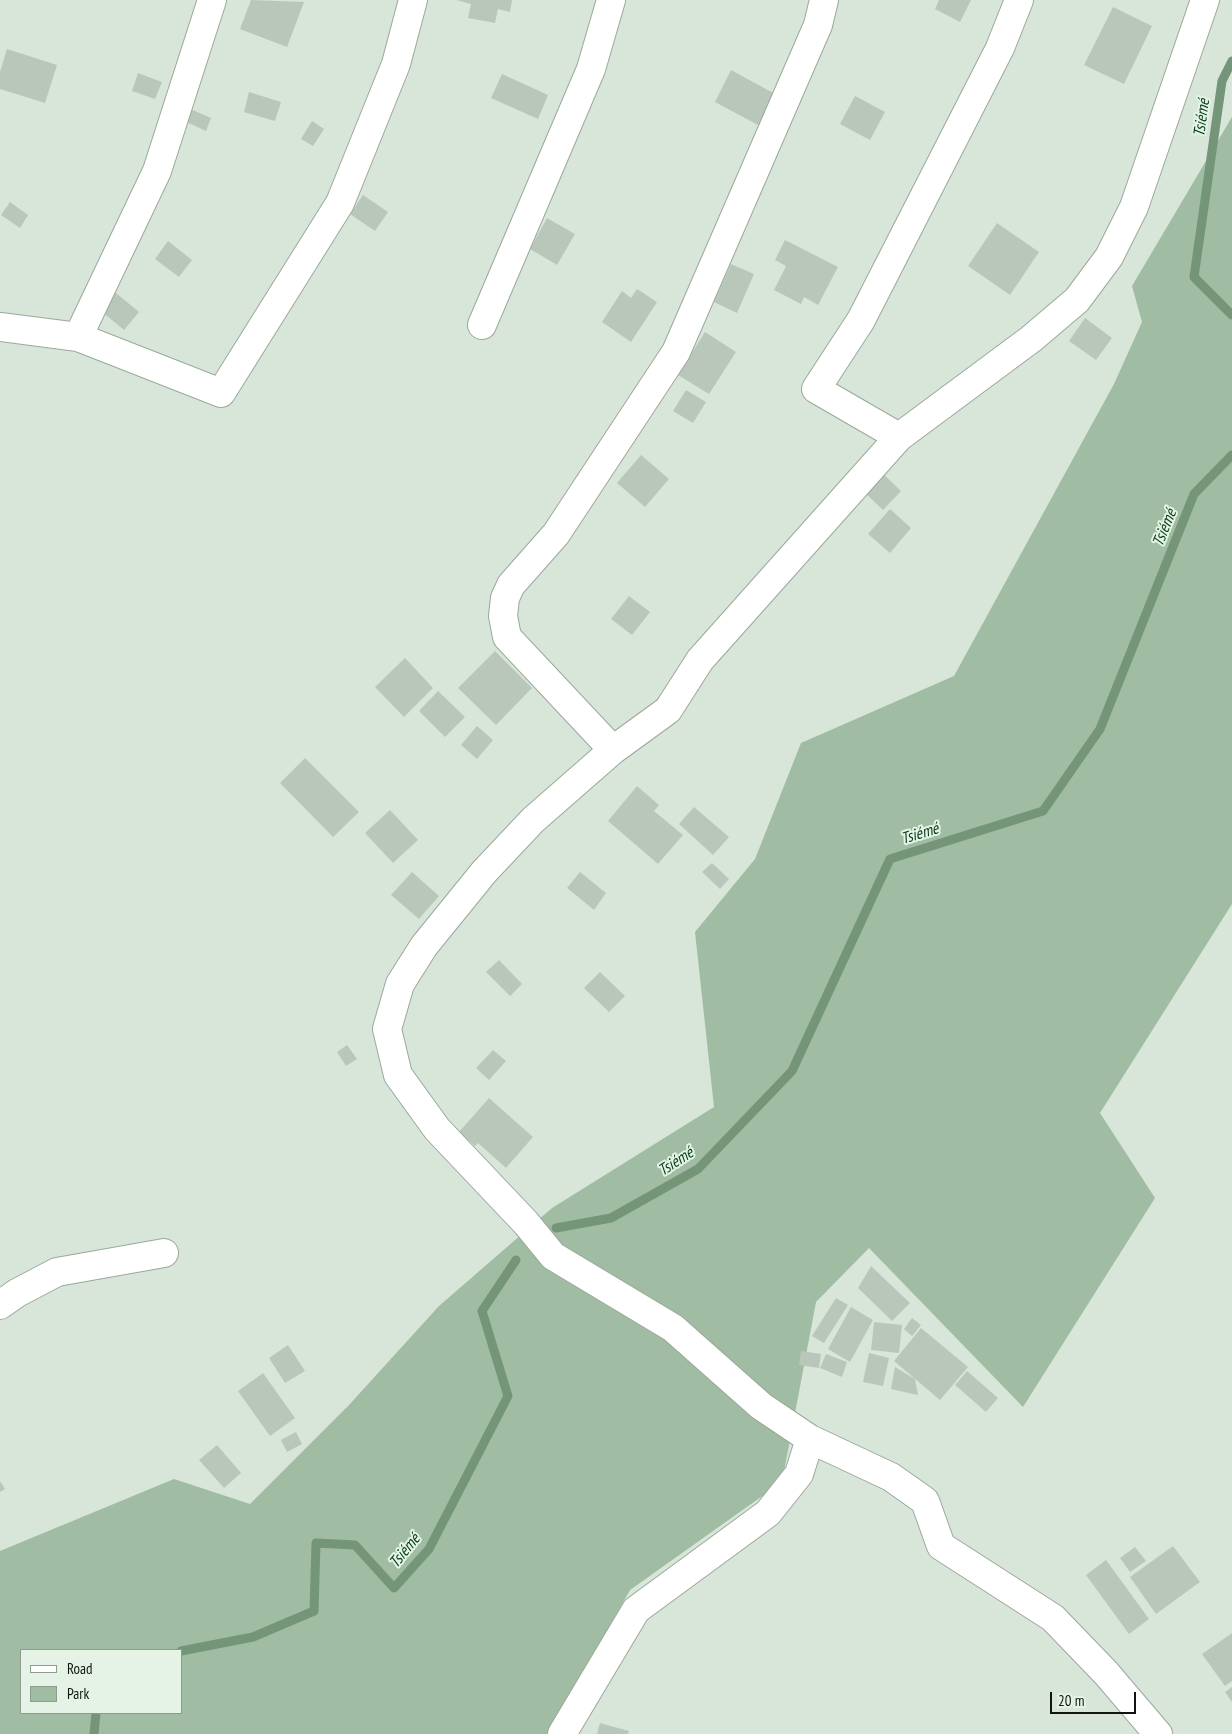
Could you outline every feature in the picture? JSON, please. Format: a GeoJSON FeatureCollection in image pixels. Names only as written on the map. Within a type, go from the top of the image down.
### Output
{"type":"FeatureCollection","features":[{"type":"Feature","properties":{"kind":"street"},"geometry":{"type":"LineString","coordinates":[[78,337],[157,171],[212,0]]}},
{"type":"Feature","properties":{"kind":"street"},"geometry":{"type":"LineString","coordinates":[[0,327],[78,337],[221,393],[340,203],[396,64],[413,0]]}},
{"type":"Feature","properties":{"kind":"street"},"geometry":{"type":"LineString","coordinates":[[482,325],[591,69],[611,0]]}},
{"type":"Feature","properties":{"kind":"street"},"geometry":{"type":"LineString","coordinates":[[613,750],[507,637],[503,616],[505,598],[511,585],[556,534],[676,352],[818,25],[824,0]]}},
{"type":"Feature","properties":{"kind":"street"},"geometry":{"type":"LineString","coordinates":[[899,437],[816,389],[861,320],[1000,48],[1019,0]]}},
{"type":"Feature","properties":{"kind":"street"},"geometry":{"type":"LineString","coordinates":[[1158,1734],[1106,1673],[1053,1618],[941,1546],[925,1501],[891,1477],[810,1439],[761,1406],[673,1328],[554,1256],[526,1223],[437,1129],[398,1075],[387,1029],[400,984],[424,946],[484,872],[533,820],[613,750],[668,710],[700,660],[899,437],[1031,339],[1078,300],[1110,257],[1134,207],[1205,0]]}},
{"type":"Feature","properties":{"kind":"street"},"geometry":{"type":"LineString","coordinates":[[0,1305],[17,1293],[57,1272],[164,1253]]}},
{"type":"Feature","properties":{"kind":"street"},"geometry":{"type":"LineString","coordinates":[[562,1734],[636,1610],[768,1512],[799,1474],[810,1439]]}},
{"type":"Feature","properties":{"kind":"green space"},"geometry":{"type":"Polygon","coordinates":[[[1232,117],[1232,904],[1100,1113],[1155,1198],[1023,1407],[869,1248],[816,1302],[782,1482],[630,1590],[548,1734],[0,1734],[0,1551],[174,1479],[250,1504],[349,1405],[439,1306],[552,1208],[714,1107],[695,932],[755,859],[801,743],[954,676],[1114,384],[1142,322],[1132,286],[1232,117]]]}},
{"type":"Feature","properties":{"kind":"building"},"geometry":{"type":"Polygon","coordinates":[[[251,0],[304,2],[287,47],[240,29],[251,0]]]}},
{"type":"Feature","properties":{"kind":"building"},"geometry":{"type":"Polygon","coordinates":[[[456,0],[512,0],[510,12],[498,9],[495,23],[468,18],[471,4],[456,0]]]}},
{"type":"Feature","properties":{"kind":"building"},"geometry":{"type":"Polygon","coordinates":[[[939,0],[971,0],[960,22],[935,9],[939,0]]]}},
{"type":"Feature","properties":{"kind":"building"},"geometry":{"type":"Polygon","coordinates":[[[1113,7],[1152,26],[1124,84],[1084,65],[1113,7]]]}},
{"type":"Feature","properties":{"kind":"building"},"geometry":{"type":"Polygon","coordinates":[[[7,49],[57,65],[45,103],[0,89],[0,72],[7,49]]]}},
{"type":"Feature","properties":{"kind":"building"},"geometry":{"type":"Polygon","coordinates":[[[731,70],[775,94],[758,125],[715,102],[731,70]]]}},
{"type":"Feature","properties":{"kind":"building"},"geometry":{"type":"Polygon","coordinates":[[[138,73],[162,82],[155,99],[132,91],[138,73]]]}},
{"type":"Feature","properties":{"kind":"building"},"geometry":{"type":"Polygon","coordinates":[[[502,74],[548,95],[538,119],[491,98],[502,74]]]}},
{"type":"Feature","properties":{"kind":"building"},"geometry":{"type":"Polygon","coordinates":[[[249,92],[281,102],[275,121],[244,112],[249,92]]]}},
{"type":"Feature","properties":{"kind":"building"},"geometry":{"type":"Polygon","coordinates":[[[855,96],[885,112],[870,140],[840,124],[855,96]]]}},
{"type":"Feature","properties":{"kind":"building"},"geometry":{"type":"Polygon","coordinates":[[[188,108],[211,118],[206,131],[182,120],[188,108]]]}},
{"type":"Feature","properties":{"kind":"building"},"geometry":{"type":"Polygon","coordinates":[[[312,121],[324,129],[313,146],[301,139],[312,121]]]}},
{"type":"Feature","properties":{"kind":"building"},"geometry":{"type":"Polygon","coordinates":[[[363,195],[388,212],[375,231],[350,214],[363,195]]]}},
{"type":"Feature","properties":{"kind":"building"},"geometry":{"type":"Polygon","coordinates":[[[10,202],[28,215],[20,228],[1,215],[10,202]]]}},
{"type":"Feature","properties":{"kind":"building"},"geometry":{"type":"Polygon","coordinates":[[[547,218],[575,234],[557,265],[530,249],[547,218]]]}},
{"type":"Feature","properties":{"kind":"building"},"geometry":{"type":"Polygon","coordinates":[[[997,223],[1039,252],[1010,295],[968,266],[997,223]]]}},
{"type":"Feature","properties":{"kind":"building"},"geometry":{"type":"Polygon","coordinates":[[[785,240],[838,267],[818,305],[804,297],[801,304],[774,290],[786,266],[775,260],[785,240]]]}},
{"type":"Feature","properties":{"kind":"building"},"geometry":{"type":"Polygon","coordinates":[[[168,241],[192,260],[179,277],[155,259],[168,241]]]}},
{"type":"Feature","properties":{"kind":"building"},"geometry":{"type":"Polygon","coordinates":[[[731,264],[754,274],[737,313],[714,302],[731,264]]]}},
{"type":"Feature","properties":{"kind":"building"},"geometry":{"type":"Polygon","coordinates":[[[637,289],[657,302],[631,342],[602,322],[622,291],[631,298],[637,289]]]}},
{"type":"Feature","properties":{"kind":"building"},"geometry":{"type":"Polygon","coordinates":[[[116,293],[139,312],[124,330],[101,311],[116,293]]]}},
{"type":"Feature","properties":{"kind":"building"},"geometry":{"type":"Polygon","coordinates":[[[1085,318],[1112,338],[1096,360],[1069,341],[1085,318]]]}},
{"type":"Feature","properties":{"kind":"building"},"geometry":{"type":"Polygon","coordinates":[[[705,332],[736,352],[709,394],[678,375],[705,332]]]}},
{"type":"Feature","properties":{"kind":"building"},"geometry":{"type":"Polygon","coordinates":[[[686,390],[706,402],[693,423],[673,411],[686,390]]]}},
{"type":"Feature","properties":{"kind":"building"},"geometry":{"type":"Polygon","coordinates":[[[641,455],[669,479],[645,507],[617,483],[641,455]]]}},
{"type":"Feature","properties":{"kind":"building"},"geometry":{"type":"Polygon","coordinates":[[[880,471],[901,491],[883,510],[862,490],[880,471]]]}},
{"type":"Feature","properties":{"kind":"building"},"geometry":{"type":"Polygon","coordinates":[[[890,509],[911,528],[890,553],[868,534],[890,509]]]}},
{"type":"Feature","properties":{"kind":"building"},"geometry":{"type":"Polygon","coordinates":[[[629,596],[650,612],[632,635],[611,619],[629,596]]]}},
{"type":"Feature","properties":{"kind":"building"},"geometry":{"type":"Polygon","coordinates":[[[495,651],[532,688],[496,725],[458,688],[495,651]]]}},
{"type":"Feature","properties":{"kind":"building"},"geometry":{"type":"Polygon","coordinates":[[[405,658],[433,688],[404,717],[375,687],[405,658]]]}},
{"type":"Feature","properties":{"kind":"building"},"geometry":{"type":"Polygon","coordinates":[[[438,691],[465,717],[445,737],[419,711],[438,691]]]}},
{"type":"Feature","properties":{"kind":"building"},"geometry":{"type":"Polygon","coordinates":[[[477,726],[493,740],[477,759],[461,745],[477,726]]]}},
{"type":"Feature","properties":{"kind":"building"},"geometry":{"type":"Polygon","coordinates":[[[305,758],[359,812],[333,837],[280,783],[305,758]]]}},
{"type":"Feature","properties":{"kind":"building"},"geometry":{"type":"Polygon","coordinates":[[[637,786],[659,805],[654,811],[683,835],[658,864],[608,821],[637,786]]]}},
{"type":"Feature","properties":{"kind":"building"},"geometry":{"type":"Polygon","coordinates":[[[694,807],[729,837],[713,855],[679,824],[694,807]]]}},
{"type":"Feature","properties":{"kind":"building"},"geometry":{"type":"Polygon","coordinates":[[[390,810],[418,840],[393,863],[365,833],[390,810]]]}},
{"type":"Feature","properties":{"kind":"building"},"geometry":{"type":"Polygon","coordinates":[[[712,863],[729,879],[720,889],[702,872],[712,863]]]}},
{"type":"Feature","properties":{"kind":"building"},"geometry":{"type":"Polygon","coordinates":[[[412,872],[439,896],[419,919],[391,895],[412,872]]]}},
{"type":"Feature","properties":{"kind":"building"},"geometry":{"type":"Polygon","coordinates":[[[580,872],[606,893],[594,910],[567,888],[580,872]]]}},
{"type":"Feature","properties":{"kind":"building"},"geometry":{"type":"Polygon","coordinates":[[[499,960],[522,984],[510,996],[486,972],[499,960]]]}},
{"type":"Feature","properties":{"kind":"building"},"geometry":{"type":"Polygon","coordinates":[[[600,972],[625,996],[609,1012],[584,988],[600,972]]]}},
{"type":"Feature","properties":{"kind":"building"},"geometry":{"type":"Polygon","coordinates":[[[347,1045],[357,1059],[346,1066],[337,1052],[347,1045]]]}},
{"type":"Feature","properties":{"kind":"building"},"geometry":{"type":"Polygon","coordinates":[[[493,1050],[506,1061],[489,1080],[476,1068],[493,1050]]]}},
{"type":"Feature","properties":{"kind":"building"},"geometry":{"type":"Polygon","coordinates":[[[489,1098],[533,1137],[506,1168],[478,1143],[475,1146],[459,1132],[489,1098]]]}},
{"type":"Feature","properties":{"kind":"building"},"geometry":{"type":"Polygon","coordinates":[[[871,1266],[910,1303],[892,1321],[858,1288],[871,1266]]]}},
{"type":"Feature","properties":{"kind":"building"},"geometry":{"type":"Polygon","coordinates":[[[836,1298],[848,1305],[824,1343],[812,1336],[836,1298]]]}},
{"type":"Feature","properties":{"kind":"building"},"geometry":{"type":"Polygon","coordinates":[[[851,1307],[873,1320],[850,1362],[828,1349],[851,1307]]]}},
{"type":"Feature","properties":{"kind":"building"},"geometry":{"type":"Polygon","coordinates":[[[912,1318],[921,1325],[912,1336],[904,1329],[912,1318]]]}},
{"type":"Feature","properties":{"kind":"building"},"geometry":{"type":"Polygon","coordinates":[[[874,1322],[902,1325],[899,1353],[871,1350],[874,1322]]]}},
{"type":"Feature","properties":{"kind":"building"},"geometry":{"type":"Polygon","coordinates":[[[921,1328],[968,1367],[940,1400],[894,1361],[921,1328]]]}},
{"type":"Feature","properties":{"kind":"building"},"geometry":{"type":"Polygon","coordinates":[[[288,1345],[305,1371],[285,1383],[269,1358],[288,1345]]]}},
{"type":"Feature","properties":{"kind":"building"},"geometry":{"type":"Polygon","coordinates":[[[801,1351],[821,1354],[819,1368],[799,1365],[801,1351]]]}},
{"type":"Feature","properties":{"kind":"building"},"geometry":{"type":"Polygon","coordinates":[[[869,1353],[889,1358],[883,1386],[863,1382],[869,1353]]]}},
{"type":"Feature","properties":{"kind":"building"},"geometry":{"type":"Polygon","coordinates":[[[826,1354],[847,1362],[842,1377],[820,1368],[826,1354]]]}},
{"type":"Feature","properties":{"kind":"building"},"geometry":{"type":"Polygon","coordinates":[[[895,1367],[915,1379],[918,1395],[891,1389],[895,1367]]]}},
{"type":"Feature","properties":{"kind":"building"},"geometry":{"type":"Polygon","coordinates":[[[967,1371],[998,1398],[986,1412],[955,1385],[967,1371]]]}},
{"type":"Feature","properties":{"kind":"building"},"geometry":{"type":"Polygon","coordinates":[[[263,1373],[295,1418],[270,1436],[238,1391],[263,1373]]]}},
{"type":"Feature","properties":{"kind":"building"},"geometry":{"type":"Polygon","coordinates":[[[296,1432],[302,1444],[287,1452],[281,1440],[296,1432]]]}},
{"type":"Feature","properties":{"kind":"building"},"geometry":{"type":"Polygon","coordinates":[[[217,1445],[241,1473],[224,1488],[199,1460],[217,1445]]]}},
{"type":"Feature","properties":{"kind":"building"},"geometry":{"type":"Polygon","coordinates":[[[0,1481],[5,1489],[0,1492],[0,1481]]]}},
{"type":"Feature","properties":{"kind":"building"},"geometry":{"type":"Polygon","coordinates":[[[1173,1546],[1200,1582],[1156,1614],[1130,1577],[1173,1546]]]}},
{"type":"Feature","properties":{"kind":"building"},"geometry":{"type":"Polygon","coordinates":[[[1135,1547],[1146,1561],[1130,1572],[1120,1558],[1135,1547]]]}},
{"type":"Feature","properties":{"kind":"building"},"geometry":{"type":"Polygon","coordinates":[[[1106,1560],[1149,1619],[1129,1634],[1086,1575],[1106,1560]]]}},
{"type":"Feature","properties":{"kind":"building"},"geometry":{"type":"Polygon","coordinates":[[[1232,1633],[1232,1681],[1225,1686],[1202,1654],[1232,1633]]]}},
{"type":"Feature","properties":{"kind":"building"},"geometry":{"type":"Polygon","coordinates":[[[1232,1687],[1232,1702],[1225,1692],[1232,1687]]]}},
{"type":"Feature","properties":{"kind":"building"},"geometry":{"type":"Polygon","coordinates":[[[600,1723],[629,1731],[628,1734],[597,1734],[600,1723]]]}},
{"type":"Feature","properties":{"kind":"waterway","name":"Tsiémé"},"geometry":{"type":"LineString","coordinates":[[1232,61],[1222,81],[1194,277],[1232,315]]}},
{"type":"Feature","properties":{"kind":"waterway","name":"Tsiémé"},"geometry":{"type":"LineString","coordinates":[[556,1228],[611,1218],[698,1169],[792,1071],[890,859],[1043,811],[1100,729],[1194,494],[1232,455]]}},
{"type":"Feature","properties":{"kind":"waterway","name":"Tsiémé"},"geometry":{"type":"LineString","coordinates":[[182,1651],[253,1637],[314,1611],[316,1543],[355,1545],[394,1588],[429,1549],[508,1396],[482,1311],[516,1260]]}},
{"type":"Feature","properties":{"kind":"waterway","name":"Tsiémé"},"geometry":{"type":"LineString","coordinates":[[94,1734],[96,1714]]}}]}
